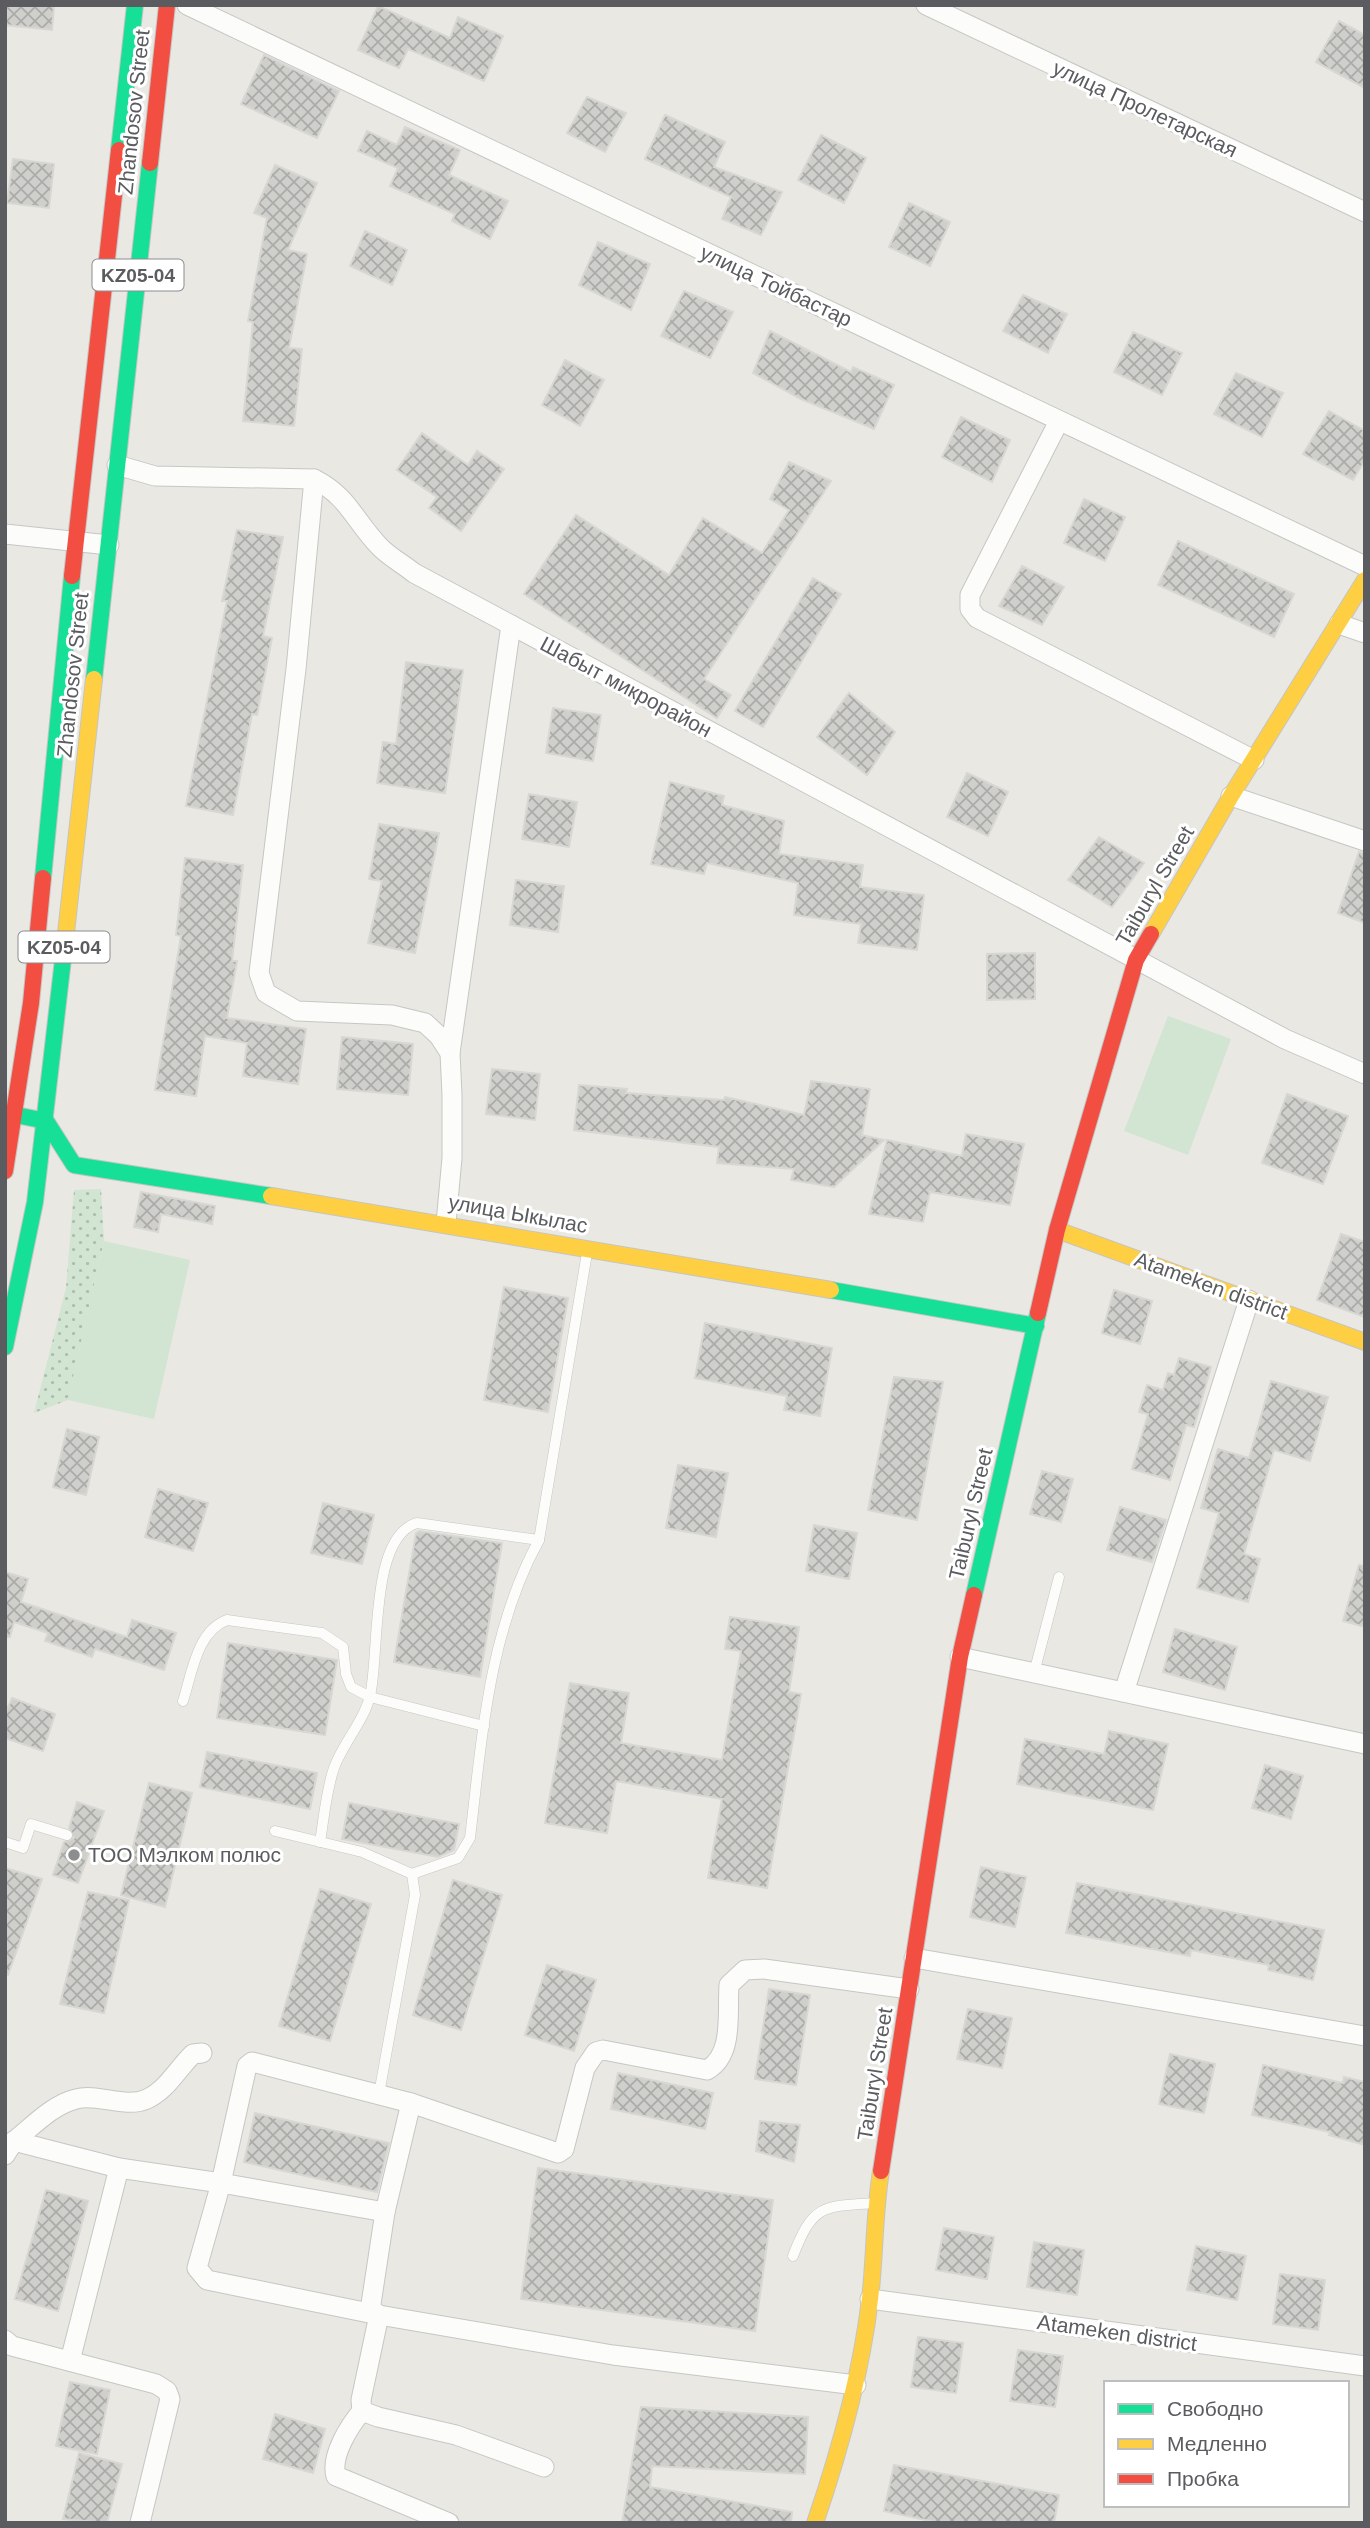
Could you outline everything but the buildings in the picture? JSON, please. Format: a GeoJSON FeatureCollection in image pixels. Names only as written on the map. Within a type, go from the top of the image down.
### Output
{"type":"FeatureCollection","features":[{"type":"Feature","properties":{"kind":"street","name":"Zhandosov Street"},"geometry":{"type":"LineString","coordinates":[[5,1171],[11,1115],[31,1003],[75,542],[135,5]]}},
{"type":"Feature","properties":{"kind":"street","name":"Zhandosov Street"},"geometry":{"type":"LineString","coordinates":[[5,1347],[35,1202],[46,1121],[167,5]]}},
{"type":"Feature","properties":{"kind":"street","name":"улица Тойбастар"},"geometry":{"type":"LineString","coordinates":[[187,5],[1365,566]]}},
{"type":"Feature","properties":{"kind":"street","name":"улица Пролетарская"},"geometry":{"type":"LineString","coordinates":[[926,5],[1365,212]]}},
{"type":"Feature","properties":{"kind":"street"},"geometry":{"type":"LineString","coordinates":[[1059,421],[970,595],[970,609],[977,618],[1254,760]]}},
{"type":"Feature","properties":{"kind":"street"},"geometry":{"type":"LineString","coordinates":[[117,465],[155,476],[314,479],[296,669],[259,973],[266,993],[284,1006],[297,1011],[327,1014],[392,1015],[425,1023],[439,1035],[450,1053]]}},
{"type":"Feature","properties":{"kind":"street","name":"Шабыт микрорайон"},"geometry":{"type":"LineString","coordinates":[[314,479],[331,488],[353,510],[379,546],[414,573],[1285,1039],[1365,1074]]}},
{"type":"Feature","properties":{"kind":"street"},"geometry":{"type":"LineString","coordinates":[[5,534],[109,545]]}},
{"type":"Feature","properties":{"kind":"street","name":"Taiburyl Street"},"geometry":{"type":"LineString","coordinates":[[815,2523],[836,2463],[856,2385],[870,2299],[876,2203],[960,1657],[1057,1230],[1136,960],[1231,796],[1365,580]]}},
{"type":"Feature","properties":{"kind":"street"},"geometry":{"type":"LineString","coordinates":[[1339,624],[1365,633]]}},
{"type":"Feature","properties":{"kind":"street"},"geometry":{"type":"LineString","coordinates":[[446,1223],[452,1158],[450,1053],[511,625]]}},
{"type":"Feature","properties":{"kind":"street"},"geometry":{"type":"LineString","coordinates":[[1231,796],[1365,841]]}},
{"type":"Feature","properties":{"kind":"street"},"geometry":{"type":"LineString","coordinates":[[11,1115],[46,1121]]}},
{"type":"Feature","properties":{"kind":"street","name":"улица Ыкылас"},"geometry":{"type":"LineString","coordinates":[[46,1121],[74,1164],[446,1223],[1036,1326]]}},
{"type":"Feature","properties":{"kind":"street","name":"Atameken district"},"geometry":{"type":"LineString","coordinates":[[1057,1230],[1365,1342]]}},
{"type":"Feature","properties":{"kind":"street"},"geometry":{"type":"LineString","coordinates":[[1124,1692],[1249,1300]]}},
{"type":"Feature","properties":{"kind":"street"},"geometry":{"type":"LineString","coordinates":[[960,1657],[1365,1744]]}},
{"type":"Feature","properties":{"kind":"street"},"geometry":{"type":"LineString","coordinates":[[914,1958],[1365,2036]]}},
{"type":"Feature","properties":{"kind":"street"},"geometry":{"type":"LineString","coordinates":[[856,2385],[612,2355],[379,2315],[207,2280],[197,2268],[221,2183],[249,2063],[411,2103],[558,2153],[564,2149],[585,2068],[596,2052],[603,2050],[707,2070],[719,2063],[725,2052],[729,1985],[745,1970],[764,1969],[909,1989]]}},
{"type":"Feature","properties":{"kind":"street"},"geometry":{"type":"LineString","coordinates":[[10,2148],[52,2110],[78,2098],[133,2102],[147,2099],[175,2076],[193,2054],[202,2053]]}},
{"type":"Feature","properties":{"kind":"street"},"geometry":{"type":"LineString","coordinates":[[379,2315],[372,2310],[371,2304],[385,2213],[411,2103]]}},
{"type":"Feature","properties":{"kind":"street"},"geometry":{"type":"LineString","coordinates":[[10,2148],[385,2213]]}},
{"type":"Feature","properties":{"kind":"street"},"geometry":{"type":"LineString","coordinates":[[70,2361],[119,2168]]}},
{"type":"Feature","properties":{"kind":"street","name":"Atameken district"},"geometry":{"type":"LineString","coordinates":[[870,2299],[1365,2366]]}},
{"type":"Feature","properties":{"kind":"street"},"geometry":{"type":"LineString","coordinates":[[379,2315],[361,2400],[362,2410],[345,2435],[334,2470],[336,2476],[449,2523]]}},
{"type":"Feature","properties":{"kind":"street"},"geometry":{"type":"LineString","coordinates":[[5,2340],[12,2346],[156,2384],[167,2391],[170,2399],[140,2523]]}},
{"type":"Feature","properties":{"kind":"street"},"geometry":{"type":"LineString","coordinates":[[362,2410],[378,2417],[456,2435],[544,2467]]}},
{"type":"Feature","properties":{"kind":"lane"},"geometry":{"type":"LineString","coordinates":[[275,1831],[362,1852],[412,1874],[457,1858],[470,1838],[489,1679],[522,1572],[539,1540],[588,1247]]}},
{"type":"Feature","properties":{"kind":"lane"},"geometry":{"type":"LineString","coordinates":[[320,1842],[334,1768],[370,1698],[385,1564],[395,1540],[406,1527],[417,1523],[539,1540]]}},
{"type":"Feature","properties":{"kind":"lane"},"geometry":{"type":"LineString","coordinates":[[1034,1673],[1059,1577]]}},
{"type":"Feature","properties":{"kind":"lane"},"geometry":{"type":"LineString","coordinates":[[183,1701],[205,1634],[213,1625],[227,1620],[322,1633],[343,1647],[345,1674],[351,1687],[370,1698],[484,1726]]}},
{"type":"Feature","properties":{"kind":"lane"},"geometry":{"type":"LineString","coordinates":[[5,1842],[23,1848],[31,1824],[67,1835]]}},
{"type":"Feature","properties":{"kind":"lane"},"geometry":{"type":"LineString","coordinates":[[379,2094],[415,1895],[412,1874]]}},
{"type":"Feature","properties":{"kind":"lane"},"geometry":{"type":"LineString","coordinates":[[793,2256],[805,2224],[831,2205],[876,2203]]}},
{"type":"Feature","properties":{"kind":"green space"},"geometry":{"type":"Polygon","coordinates":[[[1168,1016],[1231,1039],[1188,1155],[1124,1131],[1168,1016]]]}},
{"type":"Feature","properties":{"kind":"green space"},"geometry":{"type":"Polygon","coordinates":[[[101,1189],[104,1241],[68,1400],[34,1413],[66,1288],[74,1190],[101,1189]]]}},
{"type":"Feature","properties":{"kind":"green space"},"geometry":{"type":"Polygon","coordinates":[[[104,1241],[190,1260],[154,1419],[68,1400],[104,1241]]]}},
{"type":"Feature","properties":{"kind":"traffic: fast"},"geometry":{"type":"LineString","coordinates":[[119,150],[135,5]]}},
{"type":"Feature","properties":{"kind":"traffic: fast"},"geometry":{"type":"LineString","coordinates":[[94,679],[150,163]]}},
{"type":"Feature","properties":{"kind":"traffic: fast"},"geometry":{"type":"LineString","coordinates":[[43,878],[72,576]]}},
{"type":"Feature","properties":{"kind":"traffic: fast"},"geometry":{"type":"LineString","coordinates":[[5,1347],[35,1202],[65,942]]}},
{"type":"Feature","properties":{"kind":"traffic: fast"},"geometry":{"type":"LineString","coordinates":[[16,1115],[46,1121],[74,1165],[271,1196]]}},
{"type":"Feature","properties":{"kind":"traffic: fast"},"geometry":{"type":"LineString","coordinates":[[831,1290],[1036,1326]]}},
{"type":"Feature","properties":{"kind":"traffic: fast"},"geometry":{"type":"LineString","coordinates":[[974,1595],[1038,1313]]}},
{"type":"Feature","properties":{"kind":"traffic: slow"},"geometry":{"type":"LineString","coordinates":[[1151,934],[1231,796],[1365,580]]}},
{"type":"Feature","properties":{"kind":"traffic: slow"},"geometry":{"type":"LineString","coordinates":[[65,942],[94,679]]}},
{"type":"Feature","properties":{"kind":"traffic: slow"},"geometry":{"type":"LineString","coordinates":[[271,1196],[831,1290]]}},
{"type":"Feature","properties":{"kind":"traffic: slow"},"geometry":{"type":"LineString","coordinates":[[1057,1230],[1365,1342]]}},
{"type":"Feature","properties":{"kind":"traffic: slow"},"geometry":{"type":"LineString","coordinates":[[815,2523],[841,2440],[861,2356],[870,2299],[881,2171]]}},
{"type":"Feature","properties":{"kind":"traffic: jam"},"geometry":{"type":"LineString","coordinates":[[150,163],[167,5]]}},
{"type":"Feature","properties":{"kind":"traffic: jam"},"geometry":{"type":"LineString","coordinates":[[72,576],[119,150]]}},
{"type":"Feature","properties":{"kind":"traffic: jam"},"geometry":{"type":"LineString","coordinates":[[5,1171],[31,1003],[43,878]]}},
{"type":"Feature","properties":{"kind":"traffic: jam"},"geometry":{"type":"LineString","coordinates":[[1038,1313],[1057,1230],[1136,960],[1151,934]]}},
{"type":"Feature","properties":{"kind":"traffic: jam"},"geometry":{"type":"LineString","coordinates":[[881,2171],[960,1657],[974,1595]]}},
{"type":"Feature","properties":{"kind":"place","name":"ТОО Мэлком полюс"},"geometry":{"type":"Point","coordinates":[74,1855]}}]}
